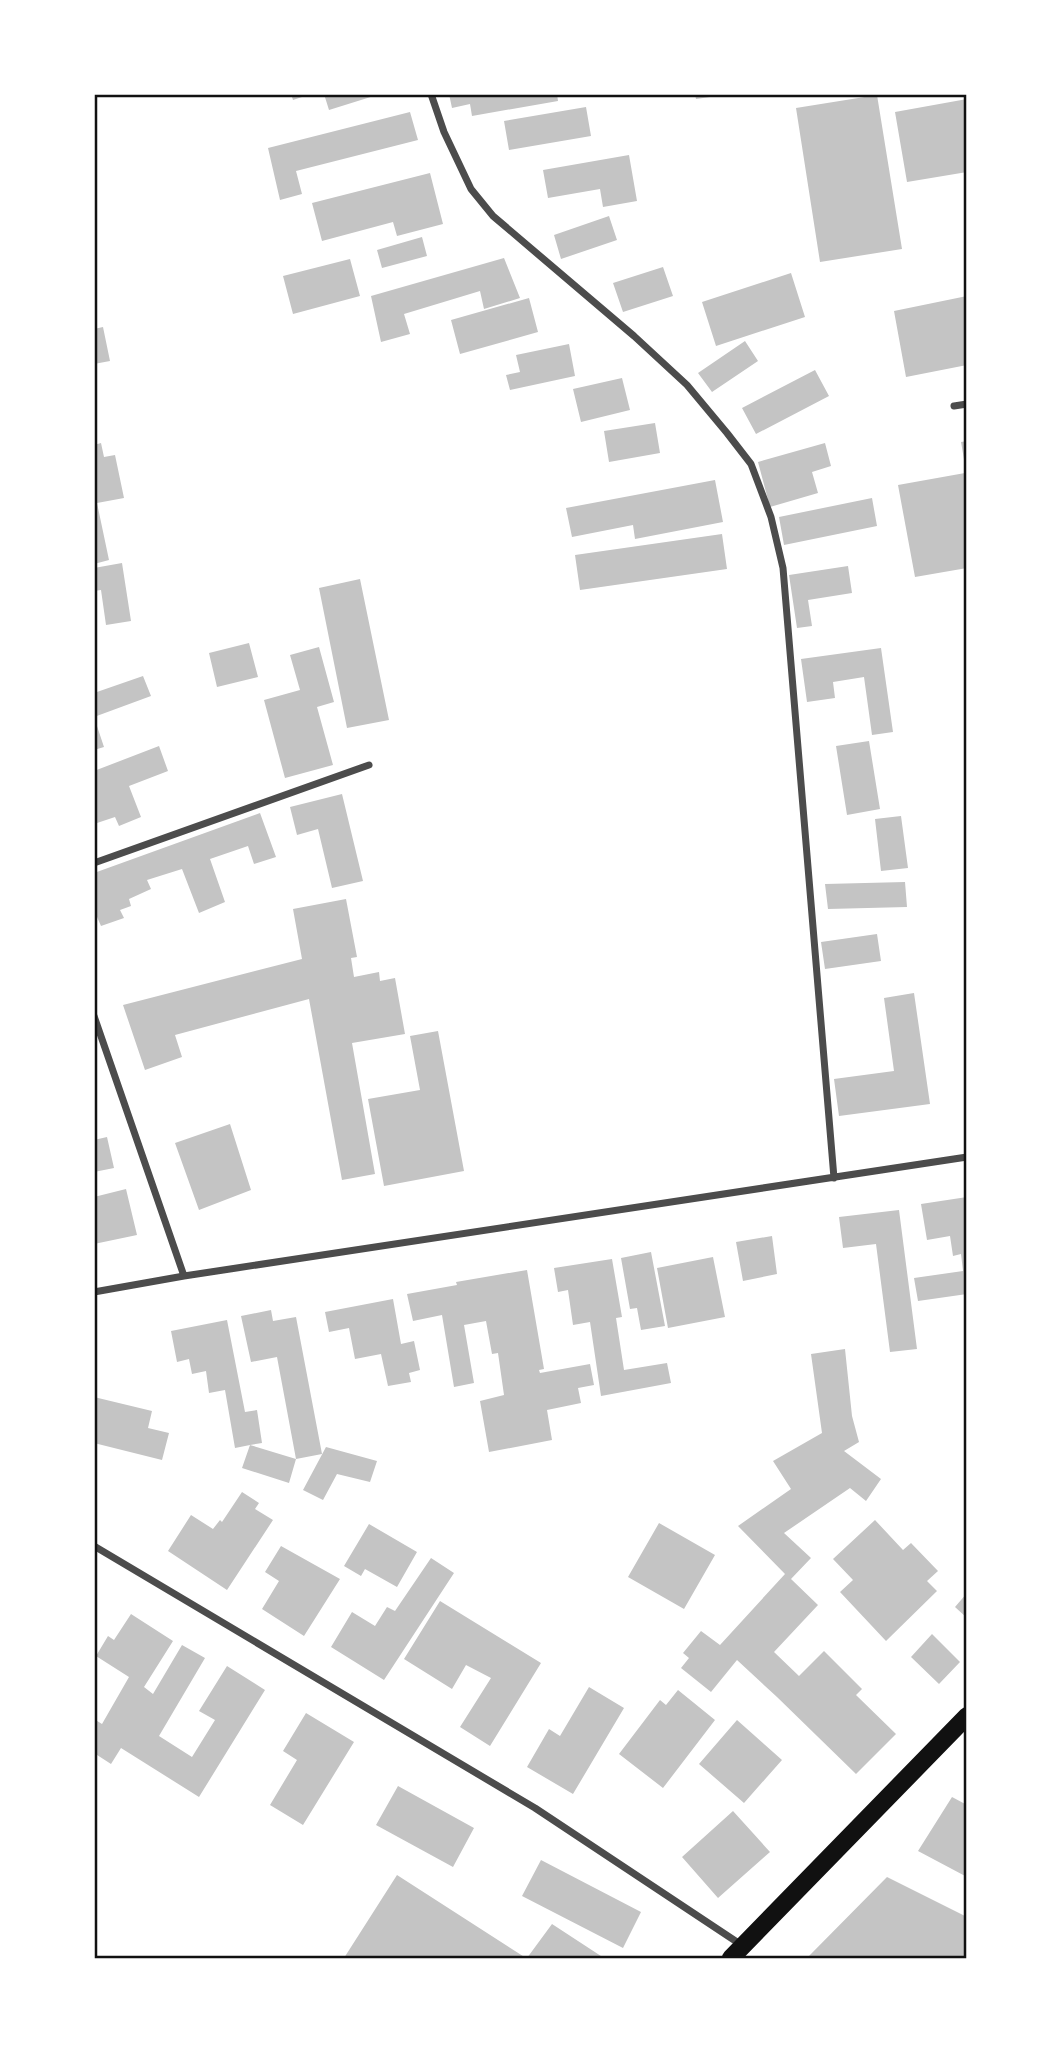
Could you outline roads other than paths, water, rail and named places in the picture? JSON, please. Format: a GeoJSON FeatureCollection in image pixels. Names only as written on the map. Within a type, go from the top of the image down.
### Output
{"type":"FeatureCollection","features":[{"type":"Feature","properties":{"kind":"main road"},"geometry":{"type":"LineString","coordinates":[[737,1952],[967,1716]]}},
{"type":"Feature","properties":{"kind":"street"},"geometry":{"type":"LineString","coordinates":[[431,94],[444,132],[471,189],[493,216],[634,336],[687,385],[751,464],[771,517],[783,568],[834,1178]]}},
{"type":"Feature","properties":{"kind":"street"},"geometry":{"type":"LineString","coordinates":[[954,406],[967,404]]}},
{"type":"Feature","properties":{"kind":"street"},"geometry":{"type":"LineString","coordinates":[[94,863],[369,765]]}},
{"type":"Feature","properties":{"kind":"street"},"geometry":{"type":"LineString","coordinates":[[94,1016],[184,1276]]}},
{"type":"Feature","properties":{"kind":"street"},"geometry":{"type":"LineString","coordinates":[[94,1292],[967,1157]]}},
{"type":"Feature","properties":{"kind":"street"},"geometry":{"type":"LineString","coordinates":[[94,1546],[535,1808],[737,1952]]}}]}
